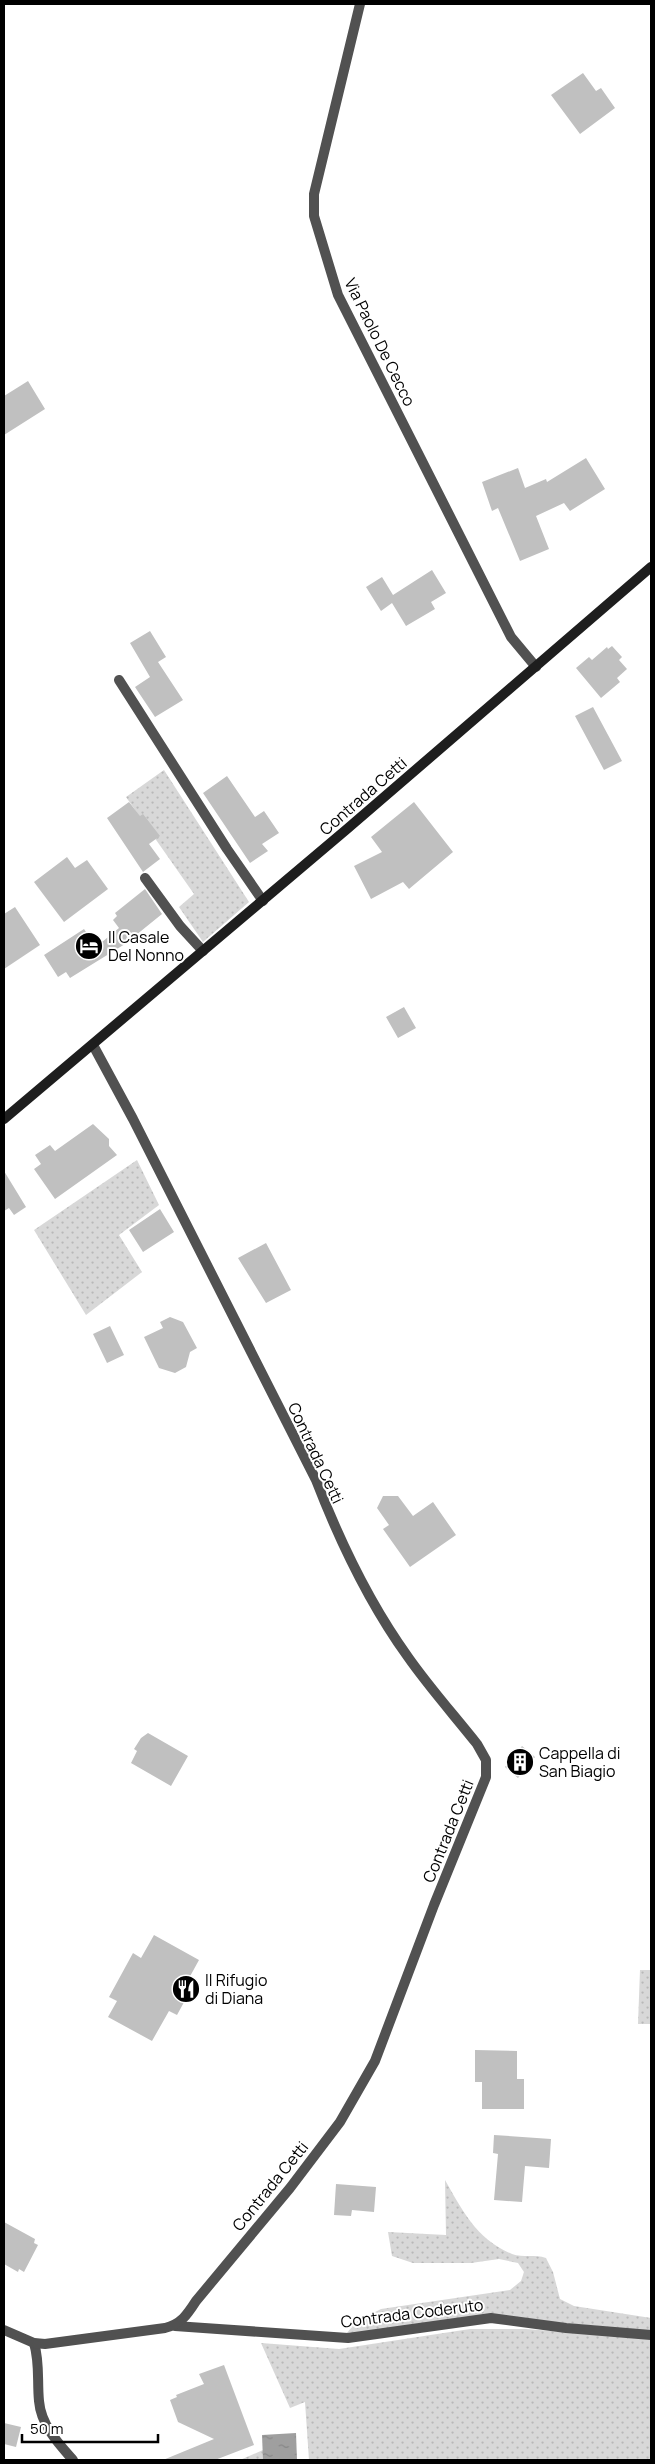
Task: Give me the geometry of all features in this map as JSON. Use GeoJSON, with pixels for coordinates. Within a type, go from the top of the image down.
{"type":"FeatureCollection","features":[{"type":"Feature","properties":{"kind":"main road","name":"Contrada Cetti"},"geometry":{"type":"LineString","coordinates":[[4,1119],[263,901],[651,568]]}},
{"type":"Feature","properties":{"kind":"street","name":"Via Paolo De Cecco"},"geometry":{"type":"LineString","coordinates":[[360,4],[314,194],[314,216],[338,295],[511,636],[536,667]]}},
{"type":"Feature","properties":{"kind":"street"},"geometry":{"type":"LineString","coordinates":[[119,680],[227,849],[263,901]]}},
{"type":"Feature","properties":{"kind":"street"},"geometry":{"type":"LineString","coordinates":[[145,878],[180,926],[203,952]]}},
{"type":"Feature","properties":{"kind":"street","name":"Contrada Cetti"},"geometry":{"type":"LineString","coordinates":[[93,1045],[138,1128],[316,1480],[333,1526],[372,1599],[408,1657],[477,1744],[486,1760],[486,1777],[434,1905],[375,2061],[340,2122],[290,2188],[196,2301],[186,2317],[175,2326]]}},
{"type":"Feature","properties":{"kind":"street","name":"Contrada Coderuto"},"geometry":{"type":"LineString","coordinates":[[175,2326],[348,2338],[491,2318],[566,2328],[651,2335]]}},
{"type":"Feature","properties":{"kind":"street"},"geometry":{"type":"LineString","coordinates":[[4,2330],[34,2343],[45,2344],[175,2326]]}},
{"type":"Feature","properties":{"kind":"street"},"geometry":{"type":"LineString","coordinates":[[34,2343],[39,2358],[39,2401],[42,2416],[52,2435],[73,2460]]}},
{"type":"Feature","properties":{"kind":"shaded area"},"geometry":{"type":"Polygon","coordinates":[[[164,770],[249,902],[203,942],[179,907],[194,894],[126,797],[164,770]]]}},
{"type":"Feature","properties":{"kind":"shaded area"},"geometry":{"type":"Polygon","coordinates":[[[137,1160],[159,1205],[119,1235],[142,1272],[86,1315],[34,1230],[137,1160]]]}},
{"type":"Feature","properties":{"kind":"shaded area"},"geometry":{"type":"Polygon","coordinates":[[[640,1970],[651,1970],[651,2024],[638,2024],[640,1970]]]}},
{"type":"Feature","properties":{"kind":"shaded area"},"geometry":{"type":"Polygon","coordinates":[[[445,2180],[464,2213],[489,2241],[512,2254],[546,2258],[553,2272],[560,2299],[574,2306],[651,2318],[651,2331],[521,2319],[346,2334],[356,2322],[381,2309],[510,2290],[521,2281],[524,2272],[518,2263],[499,2259],[471,2263],[413,2263],[392,2256],[388,2232],[446,2235],[445,2180]]]}},
{"type":"Feature","properties":{"kind":"shaded area"},"geometry":{"type":"Polygon","coordinates":[[[470,2329],[526,2329],[651,2339],[651,2460],[309,2460],[305,2402],[290,2408],[261,2343],[339,2349],[470,2329]]]}},
{"type":"Feature","properties":{"kind":"shaded area"},"geometry":{"type":"Polygon","coordinates":[[[263,2450],[263,2460],[240,2460],[263,2450]]]}},
{"type":"Feature","properties":{"kind":"water"},"geometry":{"type":"Polygon","coordinates":[[[296,2433],[297,2460],[263,2460],[262,2435],[296,2433]]]}},
{"type":"Feature","properties":{"kind":"building"},"geometry":{"type":"Polygon","coordinates":[[[583,73],[596,91],[601,88],[615,108],[580,134],[551,95],[583,73]]]}},
{"type":"Feature","properties":{"kind":"building"},"geometry":{"type":"Polygon","coordinates":[[[28,381],[45,409],[4,435],[4,396],[28,381]]]}},
{"type":"Feature","properties":{"kind":"building"},"geometry":{"type":"Polygon","coordinates":[[[586,458],[605,489],[570,511],[564,503],[536,516],[549,549],[520,561],[498,508],[492,511],[482,482],[518,468],[525,488],[546,479],[547,482],[586,458]]]}},
{"type":"Feature","properties":{"kind":"building"},"geometry":{"type":"Polygon","coordinates":[[[432,570],[446,593],[431,602],[435,609],[406,626],[392,603],[381,611],[366,587],[382,577],[393,595],[432,570]]]}},
{"type":"Feature","properties":{"kind":"building"},"geometry":{"type":"Polygon","coordinates":[[[150,631],[166,657],[158,662],[183,700],[155,717],[135,687],[150,677],[130,643],[150,631]]]}},
{"type":"Feature","properties":{"kind":"building"},"geometry":{"type":"Polygon","coordinates":[[[612,646],[622,657],[619,660],[627,669],[617,678],[620,682],[601,698],[576,668],[589,657],[592,660],[607,647],[608,649],[612,646]]]}},
{"type":"Feature","properties":{"kind":"building"},"geometry":{"type":"Polygon","coordinates":[[[593,707],[622,761],[604,770],[575,716],[593,707]]]}},
{"type":"Feature","properties":{"kind":"building"},"geometry":{"type":"Polygon","coordinates":[[[227,776],[255,817],[264,811],[279,833],[262,844],[268,851],[250,863],[203,793],[227,776]]]}},
{"type":"Feature","properties":{"kind":"building"},"geometry":{"type":"Polygon","coordinates":[[[129,802],[140,816],[143,814],[160,836],[149,844],[160,859],[143,872],[107,818],[129,802]]]}},
{"type":"Feature","properties":{"kind":"building"},"geometry":{"type":"Polygon","coordinates":[[[414,802],[453,852],[409,889],[403,882],[371,899],[354,866],[382,852],[371,837],[414,802]]]}},
{"type":"Feature","properties":{"kind":"building"},"geometry":{"type":"Polygon","coordinates":[[[67,857],[75,868],[87,860],[108,889],[64,922],[34,882],[67,857]]]}},
{"type":"Feature","properties":{"kind":"building"},"geometry":{"type":"Polygon","coordinates":[[[145,889],[162,914],[125,944],[70,978],[66,972],[58,977],[44,955],[84,929],[96,947],[119,928],[113,920],[117,916],[115,913],[145,889]]]}},
{"type":"Feature","properties":{"kind":"building"},"geometry":{"type":"Polygon","coordinates":[[[15,907],[40,945],[4,969],[4,914],[15,907]]]}},
{"type":"Feature","properties":{"kind":"building"},"geometry":{"type":"Polygon","coordinates":[[[404,1007],[416,1028],[398,1038],[386,1017],[404,1007]]]}},
{"type":"Feature","properties":{"kind":"building"},"geometry":{"type":"Polygon","coordinates":[[[93,1124],[109,1139],[109,1146],[117,1155],[55,1199],[34,1169],[41,1164],[35,1155],[50,1145],[55,1151],[93,1124]]]}},
{"type":"Feature","properties":{"kind":"building"},"geometry":{"type":"Polygon","coordinates":[[[4,1171],[26,1207],[14,1215],[9,1208],[4,1211],[4,1171]]]}},
{"type":"Feature","properties":{"kind":"building"},"geometry":{"type":"Polygon","coordinates":[[[160,1209],[174,1232],[143,1252],[129,1230],[160,1209]]]}},
{"type":"Feature","properties":{"kind":"building"},"geometry":{"type":"Polygon","coordinates":[[[266,1243],[291,1290],[266,1303],[238,1258],[266,1243]]]}},
{"type":"Feature","properties":{"kind":"building"},"geometry":{"type":"Polygon","coordinates":[[[170,1317],[183,1322],[197,1348],[190,1352],[186,1367],[175,1373],[159,1368],[144,1337],[163,1328],[160,1322],[170,1317]]]}},
{"type":"Feature","properties":{"kind":"building"},"geometry":{"type":"Polygon","coordinates":[[[110,1326],[124,1355],[107,1363],[93,1334],[110,1326]]]}},
{"type":"Feature","properties":{"kind":"building"},"geometry":{"type":"Polygon","coordinates":[[[383,1496],[398,1496],[413,1516],[433,1502],[456,1535],[410,1567],[383,1529],[389,1525],[377,1508],[383,1496]]]}},
{"type":"Feature","properties":{"kind":"building"},"geometry":{"type":"Polygon","coordinates":[[[148,1733],[188,1756],[171,1786],[131,1763],[137,1751],[134,1749],[141,1738],[148,1733]]]}},
{"type":"Feature","properties":{"kind":"building","name":"Cappella di San Biagio"},"geometry":{"type":"Polygon","coordinates":[[[522,1746],[535,1757],[518,1778],[505,1767],[522,1746]]]}},
{"type":"Feature","properties":{"kind":"building"},"geometry":{"type":"Polygon","coordinates":[[[154,1935],[199,1960],[188,1980],[194,1984],[177,2015],[169,2011],[152,2041],[108,2017],[117,2001],[109,1997],[133,1953],[141,1958],[154,1935]]]}},
{"type":"Feature","properties":{"kind":"building"},"geometry":{"type":"Polygon","coordinates":[[[475,2050],[517,2051],[517,2079],[524,2079],[524,2109],[482,2109],[482,2082],[475,2082],[475,2050]]]}},
{"type":"Feature","properties":{"kind":"building"},"geometry":{"type":"Polygon","coordinates":[[[494,2135],[551,2139],[549,2168],[525,2166],[522,2202],[494,2200],[498,2154],[493,2153],[494,2135]]]}},
{"type":"Feature","properties":{"kind":"building"},"geometry":{"type":"Polygon","coordinates":[[[336,2184],[376,2187],[374,2212],[352,2210],[351,2216],[334,2215],[336,2184]]]}},
{"type":"Feature","properties":{"kind":"building"},"geometry":{"type":"Polygon","coordinates":[[[4,2222],[35,2239],[34,2243],[38,2245],[24,2272],[19,2269],[18,2272],[4,2264],[4,2222]]]}},
{"type":"Feature","properties":{"kind":"building"},"geometry":{"type":"Polygon","coordinates":[[[224,2365],[254,2445],[215,2460],[163,2460],[214,2439],[178,2422],[170,2400],[177,2397],[176,2395],[204,2384],[199,2374],[224,2365]]]}},
{"type":"Feature","properties":{"kind":"building"},"geometry":{"type":"Polygon","coordinates":[[[4,2423],[21,2427],[16,2447],[4,2444],[4,2423]]]}},
{"type":"Feature","properties":{"kind":"place","name":"Il Casale Del Nonno"},"geometry":{"type":"Point","coordinates":[89,946]}},
{"type":"Feature","properties":{"kind":"place","name":"Cappella di San Biagio"},"geometry":{"type":"Point","coordinates":[520,1762]}},
{"type":"Feature","properties":{"kind":"place","name":"Il Rifugio di Diana"},"geometry":{"type":"Point","coordinates":[186,1989]}}]}
